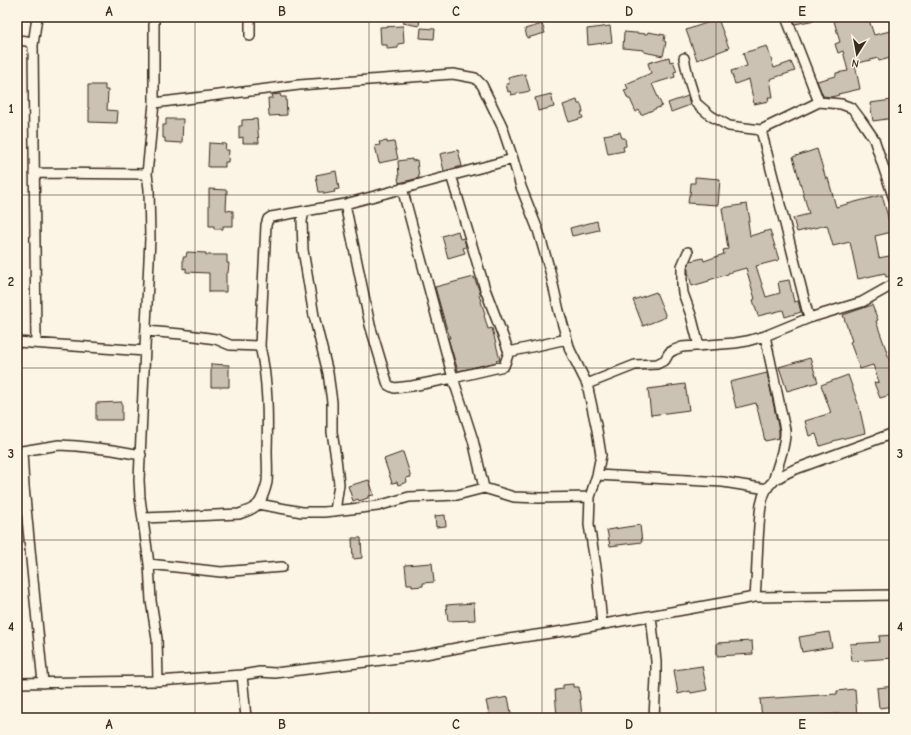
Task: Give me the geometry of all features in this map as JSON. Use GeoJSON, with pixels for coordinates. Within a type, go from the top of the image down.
{"type":"FeatureCollection","features":[{"type":"Feature","properties":{"kind":"street"},"geometry":{"type":"LineString","coordinates":[[36,343],[33,45],[37,17]]}},
{"type":"Feature","properties":{"kind":"street"},"geometry":{"type":"LineString","coordinates":[[154,17],[154,103],[147,174],[149,189],[150,238],[139,480],[149,564],[151,601],[157,639],[158,681]]}},
{"type":"Feature","properties":{"kind":"street"},"geometry":{"type":"LineString","coordinates":[[250,17],[250,36]]}},
{"type":"Feature","properties":{"kind":"street"},"geometry":{"type":"LineString","coordinates":[[786,17],[819,102]]}},
{"type":"Feature","properties":{"kind":"street"},"geometry":{"type":"LineString","coordinates":[[17,40],[27,41],[33,45]]}},
{"type":"Feature","properties":{"kind":"street"},"geometry":{"type":"LineString","coordinates":[[684,58],[696,102],[711,116],[729,126],[761,130],[819,102],[841,104],[852,108],[874,140],[894,200]]}},
{"type":"Feature","properties":{"kind":"street"},"geometry":{"type":"LineString","coordinates":[[154,103],[299,85],[454,74],[475,78],[482,85],[502,126],[521,187],[538,230],[570,350],[587,384],[601,455],[590,497],[589,525],[597,573],[602,624]]}},
{"type":"Feature","properties":{"kind":"street"},"geometry":{"type":"LineString","coordinates":[[761,130],[809,318]]}},
{"type":"Feature","properties":{"kind":"street"},"geometry":{"type":"LineString","coordinates":[[144,518],[239,514],[250,510],[258,504],[263,495],[267,482],[268,428],[266,387],[260,346],[268,219],[271,217],[345,204],[513,159]]}},
{"type":"Feature","properties":{"kind":"street"},"geometry":{"type":"LineString","coordinates":[[34,173],[147,174]]}},
{"type":"Feature","properties":{"kind":"street"},"geometry":{"type":"LineString","coordinates":[[345,204],[370,326],[388,385],[394,388],[412,386],[504,366],[509,352],[485,289],[451,176]]}},
{"type":"Feature","properties":{"kind":"street"},"geometry":{"type":"LineString","coordinates":[[402,188],[453,378],[473,440],[484,488]]}},
{"type":"Feature","properties":{"kind":"street"},"geometry":{"type":"LineString","coordinates":[[304,211],[302,221],[303,250],[314,316],[328,373],[332,402],[332,432],[339,484],[335,511]]}},
{"type":"Feature","properties":{"kind":"street"},"geometry":{"type":"LineString","coordinates":[[688,252],[682,266],[681,275],[683,293],[691,315],[699,346]]}},
{"type":"Feature","properties":{"kind":"street"},"geometry":{"type":"LineString","coordinates":[[587,384],[635,365],[661,363],[665,360],[669,353],[682,347],[735,344],[765,336],[809,318],[862,302],[894,284]]}},
{"type":"Feature","properties":{"kind":"street"},"geometry":{"type":"LineString","coordinates":[[146,331],[216,339],[230,345],[260,346]]}},
{"type":"Feature","properties":{"kind":"street"},"geometry":{"type":"LineString","coordinates":[[755,597],[762,500],[770,485],[786,436],[765,336]]}},
{"type":"Feature","properties":{"kind":"street"},"geometry":{"type":"LineString","coordinates":[[509,352],[567,339]]}},
{"type":"Feature","properties":{"kind":"street"},"geometry":{"type":"LineString","coordinates":[[17,342],[145,351]]}},
{"type":"Feature","properties":{"kind":"street"},"geometry":{"type":"LineString","coordinates":[[597,475],[770,485],[782,475],[793,470],[894,433]]}},
{"type":"Feature","properties":{"kind":"street"},"geometry":{"type":"LineString","coordinates":[[43,683],[20,451],[59,445],[113,450],[141,455]]}},
{"type":"Feature","properties":{"kind":"street"},"geometry":{"type":"LineString","coordinates":[[258,504],[302,512],[324,512],[378,506],[409,497],[457,495],[484,488],[514,496],[539,498],[590,497]]}},
{"type":"Feature","properties":{"kind":"street"},"geometry":{"type":"LineString","coordinates":[[149,564],[220,572],[282,567]]}},
{"type":"Feature","properties":{"kind":"street"},"geometry":{"type":"LineString","coordinates":[[17,683],[158,681],[242,675],[260,672],[275,673],[415,656],[488,642],[571,630],[755,597],[894,595]]}},
{"type":"Feature","properties":{"kind":"street"},"geometry":{"type":"LineString","coordinates":[[651,616],[656,661],[654,718]]}},
{"type":"Feature","properties":{"kind":"street"},"geometry":{"type":"LineString","coordinates":[[242,675],[246,718]]}},
{"type":"Feature","properties":{"kind":"building"},"geometry":{"type":"Polygon","coordinates":[[[404,17],[420,17],[419,26],[403,23],[404,17]]]}},
{"type":"Feature","properties":{"kind":"building"},"geometry":{"type":"Polygon","coordinates":[[[793,17],[815,17],[815,20],[795,24],[793,17]]]}},
{"type":"Feature","properties":{"kind":"building"},"geometry":{"type":"Polygon","coordinates":[[[848,17],[868,17],[874,35],[894,30],[894,57],[879,61],[878,58],[855,64],[860,89],[831,97],[823,96],[817,81],[836,76],[836,73],[848,71],[843,51],[838,53],[835,44],[840,42],[834,21],[848,17]]]}},
{"type":"Feature","properties":{"kind":"building"},"geometry":{"type":"Polygon","coordinates":[[[718,19],[729,48],[697,60],[686,30],[718,19]]]}},
{"type":"Feature","properties":{"kind":"building"},"geometry":{"type":"Polygon","coordinates":[[[542,24],[545,33],[527,38],[525,29],[542,24]]]}},
{"type":"Feature","properties":{"kind":"building"},"geometry":{"type":"Polygon","coordinates":[[[403,26],[404,43],[398,44],[398,48],[387,49],[387,45],[381,45],[380,27],[403,26]]]}},
{"type":"Feature","properties":{"kind":"building"},"geometry":{"type":"Polygon","coordinates":[[[610,26],[612,42],[588,45],[587,29],[610,26]]]}},
{"type":"Feature","properties":{"kind":"building"},"geometry":{"type":"Polygon","coordinates":[[[421,28],[435,29],[434,39],[420,38],[421,28]]]}},
{"type":"Feature","properties":{"kind":"building"},"geometry":{"type":"Polygon","coordinates":[[[624,32],[647,34],[648,32],[665,35],[664,41],[666,42],[663,56],[644,52],[644,50],[623,48],[624,32]]]}},
{"type":"Feature","properties":{"kind":"building"},"geometry":{"type":"Polygon","coordinates":[[[767,46],[774,68],[791,62],[795,71],[770,79],[773,97],[768,97],[769,101],[754,104],[749,79],[735,84],[731,71],[747,66],[743,53],[767,46]]]}},
{"type":"Feature","properties":{"kind":"building"},"geometry":{"type":"Polygon","coordinates":[[[669,57],[670,62],[673,61],[677,71],[674,72],[675,77],[652,84],[662,106],[641,115],[639,110],[636,112],[630,99],[628,99],[624,90],[628,89],[626,84],[651,73],[648,63],[669,57]]]}},
{"type":"Feature","properties":{"kind":"building"},"geometry":{"type":"Polygon","coordinates":[[[525,74],[530,91],[511,95],[510,91],[508,92],[506,84],[509,84],[508,78],[525,74]]]}},
{"type":"Feature","properties":{"kind":"building"},"geometry":{"type":"Polygon","coordinates":[[[88,85],[105,85],[105,90],[108,90],[107,110],[118,111],[117,123],[89,122],[88,85]]]}},
{"type":"Feature","properties":{"kind":"building"},"geometry":{"type":"Polygon","coordinates":[[[280,94],[281,97],[286,97],[287,115],[269,116],[268,98],[273,98],[272,95],[280,94]]]}},
{"type":"Feature","properties":{"kind":"building"},"geometry":{"type":"Polygon","coordinates":[[[551,94],[554,107],[538,111],[535,98],[551,94]]]}},
{"type":"Feature","properties":{"kind":"building"},"geometry":{"type":"Polygon","coordinates":[[[688,96],[690,105],[671,112],[668,103],[688,96]]]}},
{"type":"Feature","properties":{"kind":"building"},"geometry":{"type":"Polygon","coordinates":[[[577,100],[578,104],[581,104],[583,112],[581,113],[583,118],[569,122],[563,105],[577,100]]]}},
{"type":"Feature","properties":{"kind":"building"},"geometry":{"type":"Polygon","coordinates":[[[892,100],[894,118],[873,121],[870,103],[892,100]]]}},
{"type":"Feature","properties":{"kind":"building"},"geometry":{"type":"Polygon","coordinates":[[[166,119],[183,119],[182,143],[165,142],[165,138],[163,138],[163,125],[166,125],[166,119]]]}},
{"type":"Feature","properties":{"kind":"building"},"geometry":{"type":"Polygon","coordinates":[[[257,119],[259,143],[243,143],[243,137],[239,138],[239,126],[242,126],[242,120],[257,119]]]}},
{"type":"Feature","properties":{"kind":"building"},"geometry":{"type":"Polygon","coordinates":[[[620,132],[622,138],[625,138],[626,146],[623,147],[624,151],[608,154],[604,135],[620,132]]]}},
{"type":"Feature","properties":{"kind":"building"},"geometry":{"type":"Polygon","coordinates":[[[387,141],[387,143],[394,142],[398,159],[379,163],[375,146],[380,145],[379,142],[387,141]]]}},
{"type":"Feature","properties":{"kind":"building"},"geometry":{"type":"Polygon","coordinates":[[[209,143],[226,144],[225,150],[229,150],[228,162],[225,162],[225,167],[208,167],[209,143]]]}},
{"type":"Feature","properties":{"kind":"building"},"geometry":{"type":"Polygon","coordinates":[[[817,149],[826,179],[828,178],[836,207],[882,195],[892,232],[875,236],[879,258],[894,255],[894,276],[886,277],[885,273],[858,279],[850,242],[833,246],[827,225],[797,232],[793,218],[809,214],[793,157],[817,149]]]}},
{"type":"Feature","properties":{"kind":"building"},"geometry":{"type":"Polygon","coordinates":[[[458,150],[462,166],[444,171],[440,154],[458,150]]]}},
{"type":"Feature","properties":{"kind":"building"},"geometry":{"type":"Polygon","coordinates":[[[412,159],[412,161],[417,160],[419,178],[399,183],[398,161],[412,159]]]}},
{"type":"Feature","properties":{"kind":"building"},"geometry":{"type":"Polygon","coordinates":[[[336,171],[339,189],[334,190],[335,192],[324,194],[324,192],[319,192],[316,175],[336,171]]]}},
{"type":"Feature","properties":{"kind":"building"},"geometry":{"type":"Polygon","coordinates":[[[695,177],[720,179],[718,205],[688,203],[691,183],[695,183],[695,177]]]}},
{"type":"Feature","properties":{"kind":"building"},"geometry":{"type":"Polygon","coordinates":[[[209,189],[227,190],[226,210],[233,211],[233,226],[223,226],[223,229],[214,229],[214,226],[209,226],[209,189]]]}},
{"type":"Feature","properties":{"kind":"building"},"geometry":{"type":"Polygon","coordinates":[[[747,204],[750,220],[748,221],[750,236],[770,230],[779,260],[756,266],[766,297],[780,293],[778,282],[789,280],[794,302],[798,301],[801,312],[785,317],[783,310],[758,316],[753,300],[755,299],[746,268],[692,286],[688,272],[690,261],[703,258],[704,261],[724,254],[723,250],[728,249],[722,208],[747,204]]]}},
{"type":"Feature","properties":{"kind":"building"},"geometry":{"type":"Polygon","coordinates":[[[597,221],[599,230],[572,236],[570,228],[597,221]]]}},
{"type":"Feature","properties":{"kind":"building"},"geometry":{"type":"Polygon","coordinates":[[[458,231],[460,239],[464,238],[466,247],[463,248],[465,253],[448,258],[442,236],[458,231]]]}},
{"type":"Feature","properties":{"kind":"building"},"geometry":{"type":"Polygon","coordinates":[[[187,252],[206,253],[206,255],[227,255],[227,263],[229,263],[228,273],[226,273],[226,292],[209,292],[209,273],[186,272],[186,268],[183,269],[183,257],[186,257],[187,252]]]}},
{"type":"Feature","properties":{"kind":"building"},"geometry":{"type":"Polygon","coordinates":[[[474,277],[481,295],[479,295],[488,329],[492,328],[500,360],[458,371],[435,287],[474,277]]]}},
{"type":"Feature","properties":{"kind":"building"},"geometry":{"type":"Polygon","coordinates":[[[656,292],[666,317],[643,326],[633,300],[656,292]]]}},
{"type":"Feature","properties":{"kind":"building"},"geometry":{"type":"Polygon","coordinates":[[[872,305],[890,361],[894,359],[894,394],[880,398],[874,383],[879,382],[873,365],[860,369],[850,342],[852,341],[843,315],[872,305]]]}},
{"type":"Feature","properties":{"kind":"building"},"geometry":{"type":"Polygon","coordinates":[[[810,358],[818,382],[787,391],[779,367],[810,358]]]}},
{"type":"Feature","properties":{"kind":"building"},"geometry":{"type":"Polygon","coordinates":[[[211,364],[229,365],[229,387],[211,387],[211,364]]]}},
{"type":"Feature","properties":{"kind":"building"},"geometry":{"type":"Polygon","coordinates":[[[767,373],[779,431],[779,438],[765,441],[756,403],[736,408],[730,382],[767,373]]]}},
{"type":"Feature","properties":{"kind":"building"},"geometry":{"type":"Polygon","coordinates":[[[848,375],[859,406],[865,433],[820,446],[816,434],[809,436],[805,421],[831,413],[821,385],[848,375]]]}},
{"type":"Feature","properties":{"kind":"building"},"geometry":{"type":"Polygon","coordinates":[[[685,384],[689,410],[651,415],[648,389],[685,384]]]}},
{"type":"Feature","properties":{"kind":"building"},"geometry":{"type":"Polygon","coordinates":[[[122,402],[122,420],[96,420],[96,403],[122,402]]]}},
{"type":"Feature","properties":{"kind":"building"},"geometry":{"type":"Polygon","coordinates":[[[403,452],[411,477],[406,478],[407,482],[398,485],[397,482],[392,483],[384,459],[403,452]]]}},
{"type":"Feature","properties":{"kind":"building"},"geometry":{"type":"Polygon","coordinates":[[[369,480],[374,495],[368,496],[368,498],[359,501],[358,499],[353,501],[348,486],[369,480]]]}},
{"type":"Feature","properties":{"kind":"building"},"geometry":{"type":"Polygon","coordinates":[[[445,515],[446,526],[436,527],[435,516],[445,515]]]}},
{"type":"Feature","properties":{"kind":"building"},"geometry":{"type":"Polygon","coordinates":[[[640,525],[642,542],[610,546],[607,530],[640,525]]]}},
{"type":"Feature","properties":{"kind":"building"},"geometry":{"type":"Polygon","coordinates":[[[352,538],[361,538],[362,558],[353,559],[352,538]]]}},
{"type":"Feature","properties":{"kind":"building"},"geometry":{"type":"Polygon","coordinates":[[[432,563],[434,582],[423,583],[423,586],[412,587],[412,584],[407,584],[405,565],[432,563]]]}},
{"type":"Feature","properties":{"kind":"building"},"geometry":{"type":"Polygon","coordinates":[[[474,603],[475,620],[448,621],[446,605],[474,603]]]}},
{"type":"Feature","properties":{"kind":"building"},"geometry":{"type":"Polygon","coordinates":[[[829,632],[832,647],[802,652],[799,637],[829,632]]]}},
{"type":"Feature","properties":{"kind":"building"},"geometry":{"type":"Polygon","coordinates":[[[894,635],[894,658],[852,661],[850,644],[880,642],[879,636],[894,635]]]}},
{"type":"Feature","properties":{"kind":"building"},"geometry":{"type":"Polygon","coordinates":[[[752,641],[753,654],[717,656],[717,643],[752,641]]]}},
{"type":"Feature","properties":{"kind":"building"},"geometry":{"type":"Polygon","coordinates":[[[702,666],[707,690],[691,693],[690,691],[678,694],[674,670],[702,666]]]}},
{"type":"Feature","properties":{"kind":"building"},"geometry":{"type":"Polygon","coordinates":[[[573,684],[573,687],[579,687],[582,717],[557,718],[555,690],[563,689],[563,685],[573,684]]]}},
{"type":"Feature","properties":{"kind":"building"},"geometry":{"type":"Polygon","coordinates":[[[894,686],[894,706],[879,708],[877,688],[894,686]]]}},
{"type":"Feature","properties":{"kind":"building"},"geometry":{"type":"Polygon","coordinates":[[[855,689],[857,717],[839,718],[839,714],[823,715],[824,718],[813,718],[813,716],[796,718],[762,718],[760,699],[837,694],[837,691],[855,689]]]}},
{"type":"Feature","properties":{"kind":"building"},"geometry":{"type":"Polygon","coordinates":[[[508,697],[512,718],[490,718],[486,701],[508,697]]]}}]}
